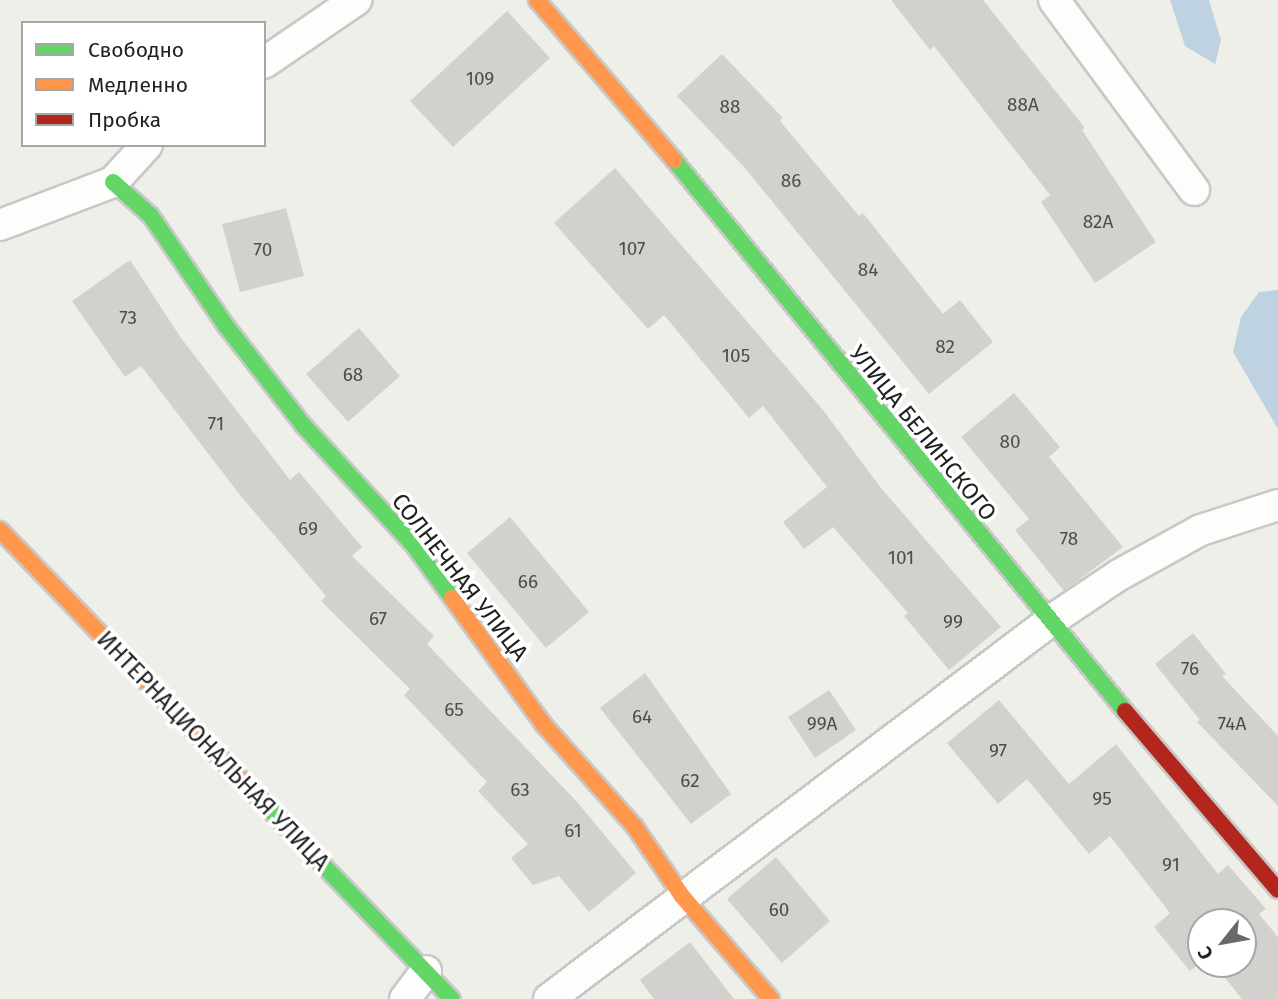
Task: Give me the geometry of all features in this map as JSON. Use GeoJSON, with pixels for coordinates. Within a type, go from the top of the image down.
{"type":"FeatureCollection","features":[{"type":"Feature","properties":{"kind":"street"},"geometry":{"type":"LineString","coordinates":[[266,62],[356,0]]}},
{"type":"Feature","properties":{"kind":"street","name":"УЛИЦА БЕЛИНСКОГО"},"geometry":{"type":"LineString","coordinates":[[537,0],[610,81],[1049,622],[1278,890]]}},
{"type":"Feature","properties":{"kind":"street"},"geometry":{"type":"LineString","coordinates":[[1054,0],[1194,190]]}},
{"type":"Feature","properties":{"kind":"street"},"geometry":{"type":"LineString","coordinates":[[0,225],[113,182],[145,147]]}},
{"type":"Feature","properties":{"kind":"street","name":"СОЛНЕЧНАЯ УЛИЦА"},"geometry":{"type":"LineString","coordinates":[[113,182],[151,216],[277,392],[415,547],[544,724],[635,827],[682,896],[771,999]]}},
{"type":"Feature","properties":{"kind":"street"},"geometry":{"type":"LineString","coordinates":[[549,999],[682,896],[1049,622],[1119,575],[1201,530],[1278,505]]}},
{"type":"Feature","properties":{"kind":"street","name":"ИНТЕРНАЦИОНАЛЬНАЯ УЛИЦА"},"geometry":{"type":"LineString","coordinates":[[0,530],[452,999]]}},
{"type":"Feature","properties":{"kind":"street"},"geometry":{"type":"LineString","coordinates":[[405,999],[426,971]]}},
{"type":"Feature","properties":{"kind":"water"},"geometry":{"type":"Polygon","coordinates":[[[1170,0],[1209,0],[1221,40],[1215,64],[1185,46],[1170,0]]]}},
{"type":"Feature","properties":{"kind":"water"},"geometry":{"type":"Polygon","coordinates":[[[1278,290],[1278,429],[1233,352],[1241,317],[1259,292],[1278,290]]]}},
{"type":"Feature","properties":{"kind":"building"},"geometry":{"type":"Polygon","coordinates":[[[891,0],[983,0],[1085,128],[1082,130],[1156,242],[1095,283],[1041,202],[1050,195],[934,46],[930,50],[891,0]]]}},
{"type":"Feature","properties":{"kind":"building"},"geometry":{"type":"Polygon","coordinates":[[[507,11],[550,58],[453,147],[410,101],[507,11]]]}},
{"type":"Feature","properties":{"kind":"building"},"geometry":{"type":"Polygon","coordinates":[[[722,54],[783,118],[780,121],[859,216],[863,213],[943,314],[960,300],[993,342],[929,394],[744,167],[677,96],[722,54]]]}},
{"type":"Feature","properties":{"kind":"building"},"geometry":{"type":"Polygon","coordinates":[[[615,168],[823,410],[881,488],[1001,627],[949,670],[904,616],[908,613],[833,527],[804,549],[783,522],[827,487],[763,406],[749,418],[664,315],[648,329],[554,223],[615,168]]]}},
{"type":"Feature","properties":{"kind":"building"},"geometry":{"type":"Polygon","coordinates":[[[286,208],[304,276],[240,292],[222,224],[286,208]]]}},
{"type":"Feature","properties":{"kind":"building"},"geometry":{"type":"Polygon","coordinates":[[[130,260],[181,338],[290,480],[299,472],[362,547],[352,556],[434,636],[427,644],[578,803],[636,873],[589,912],[559,876],[533,885],[511,858],[528,844],[478,791],[487,782],[404,695],[410,689],[321,601],[326,596],[240,495],[141,366],[125,377],[72,301],[130,260]]]}},
{"type":"Feature","properties":{"kind":"building"},"geometry":{"type":"Polygon","coordinates":[[[359,328],[400,376],[348,422],[306,374],[359,328]]]}},
{"type":"Feature","properties":{"kind":"building"},"geometry":{"type":"Polygon","coordinates":[[[1014,393],[1060,447],[1049,457],[1123,547],[1064,591],[1015,530],[1029,519],[961,437],[1014,393]]]}},
{"type":"Feature","properties":{"kind":"building"},"geometry":{"type":"Polygon","coordinates":[[[510,517],[589,612],[546,648],[467,553],[510,517]]]}},
{"type":"Feature","properties":{"kind":"building"},"geometry":{"type":"Polygon","coordinates":[[[1193,633],[1226,674],[1222,676],[1278,736],[1278,806],[1197,722],[1200,720],[1155,664],[1193,633]]]}},
{"type":"Feature","properties":{"kind":"building"},"geometry":{"type":"Polygon","coordinates":[[[645,673],[731,794],[691,824],[600,708],[645,673]]]}},
{"type":"Feature","properties":{"kind":"building"},"geometry":{"type":"Polygon","coordinates":[[[829,690],[856,730],[815,758],[788,717],[829,690]]]}},
{"type":"Feature","properties":{"kind":"building"},"geometry":{"type":"Polygon","coordinates":[[[999,700],[1069,784],[1116,744],[1218,874],[1228,865],[1266,909],[1259,914],[1278,937],[1278,999],[1242,999],[1225,978],[1257,978],[1257,908],[1187,908],[1187,967],[1154,927],[1170,913],[1110,836],[1089,854],[1027,779],[998,804],[947,743],[999,700]]]}},
{"type":"Feature","properties":{"kind":"building"},"geometry":{"type":"Polygon","coordinates":[[[776,857],[830,921],[782,963],[727,899],[776,857]]]}},
{"type":"Feature","properties":{"kind":"building"},"geometry":{"type":"Polygon","coordinates":[[[690,942],[734,999],[654,999],[640,980],[690,942]]]}},
{"type":"Feature","properties":{"kind":"traffic: fast"},"geometry":{"type":"LineString","coordinates":[[674,160],[1125,711]]}},
{"type":"Feature","properties":{"kind":"traffic: fast"},"geometry":{"type":"LineString","coordinates":[[113,182],[151,216],[226,326],[303,425],[415,547],[452,598]]}},
{"type":"Feature","properties":{"kind":"traffic: fast"},"geometry":{"type":"LineString","coordinates":[[245,784],[452,999]]}},
{"type":"Feature","properties":{"kind":"traffic: slow"},"geometry":{"type":"LineString","coordinates":[[537,0],[674,160]]}},
{"type":"Feature","properties":{"kind":"traffic: slow"},"geometry":{"type":"LineString","coordinates":[[0,530],[245,784]]}},
{"type":"Feature","properties":{"kind":"traffic: slow"},"geometry":{"type":"LineString","coordinates":[[452,598],[544,725],[635,827],[682,896],[771,999]]}},
{"type":"Feature","properties":{"kind":"traffic: jam"},"geometry":{"type":"LineString","coordinates":[[1125,711],[1278,890]]}}]}
